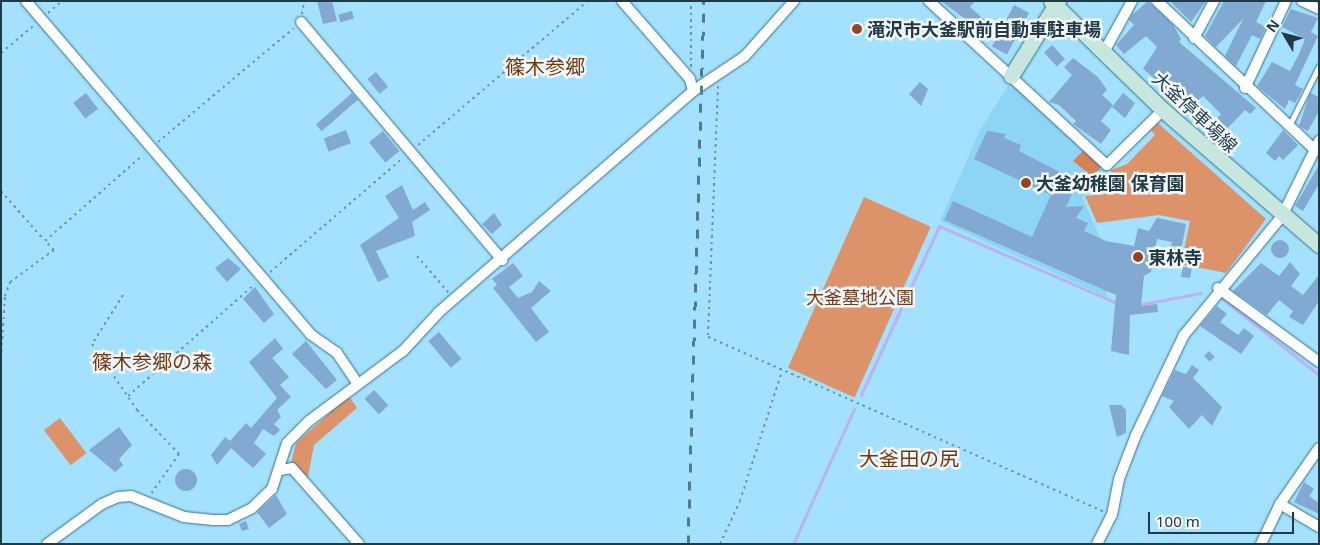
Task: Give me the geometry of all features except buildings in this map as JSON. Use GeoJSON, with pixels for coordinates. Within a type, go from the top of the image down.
{"type":"FeatureCollection","features":[{"type":"Feature","properties":{"kind":"main road"},"geometry":{"type":"LineString","coordinates":[[1010,76],[1055,3]]}},
{"type":"Feature","properties":{"kind":"main road","name":"大釜停車場線"},"geometry":{"type":"LineString","coordinates":[[1055,3],[1163,110],[1282,216],[1319,245]]}},
{"type":"Feature","properties":{"kind":"street"},"geometry":{"type":"LineString","coordinates":[[26,1],[310,334],[337,353],[357,382]]}},
{"type":"Feature","properties":{"kind":"street"},"geometry":{"type":"LineString","coordinates":[[622,1],[690,79],[693,91]]}},
{"type":"Feature","properties":{"kind":"street"},"geometry":{"type":"LineString","coordinates":[[47,544],[102,504],[131,496],[184,517],[228,520],[251,509],[272,489],[280,470],[287,444],[296,433],[357,382],[403,351],[454,298],[502,260],[693,91],[719,78],[794,1]]}},
{"type":"Feature","properties":{"kind":"street"},"geometry":{"type":"LineString","coordinates":[[929,1],[1107,164],[1163,110]]}},
{"type":"Feature","properties":{"kind":"street"},"geometry":{"type":"LineString","coordinates":[[1104,52],[1132,1]]}},
{"type":"Feature","properties":{"kind":"street"},"geometry":{"type":"LineString","coordinates":[[1098,543],[1112,515],[1118,479],[1136,435],[1184,335],[1218,288],[1282,216],[1317,146],[1289,127],[1245,88],[1157,1]]}},
{"type":"Feature","properties":{"kind":"street"},"geometry":{"type":"LineString","coordinates":[[1194,38],[1214,1]]}},
{"type":"Feature","properties":{"kind":"street"},"geometry":{"type":"LineString","coordinates":[[1245,88],[1286,1]]}},
{"type":"Feature","properties":{"kind":"street"},"geometry":{"type":"LineString","coordinates":[[1302,1],[1319,9]]}},
{"type":"Feature","properties":{"kind":"street"},"geometry":{"type":"LineString","coordinates":[[301,22],[502,260]]}},
{"type":"Feature","properties":{"kind":"street"},"geometry":{"type":"LineString","coordinates":[[1218,288],[1319,362]]}},
{"type":"Feature","properties":{"kind":"street"},"geometry":{"type":"LineString","coordinates":[[1261,544],[1280,504],[1319,448]]}},
{"type":"Feature","properties":{"kind":"street"},"geometry":{"type":"LineString","coordinates":[[280,470],[292,468],[303,478],[359,544]]}},
{"type":"Feature","properties":{"kind":"street"},"geometry":{"type":"LineString","coordinates":[[1280,504],[1319,527]]}},
{"type":"Feature","properties":{"kind":"lane"},"geometry":{"type":"LineString","coordinates":[[1289,127],[1319,66]]}},
{"type":"Feature","properties":{"kind":"path"},"geometry":{"type":"LineString","coordinates":[[1,53],[62,1]]}},
{"type":"Feature","properties":{"kind":"path"},"geometry":{"type":"LineString","coordinates":[[128,396],[262,278],[588,1]]}},
{"type":"Feature","properties":{"kind":"path"},"geometry":{"type":"LineString","coordinates":[[690,79],[691,1]]}},
{"type":"Feature","properties":{"kind":"path"},"geometry":{"type":"LineString","coordinates":[[45,240],[301,22]]}},
{"type":"Feature","properties":{"kind":"path"},"geometry":{"type":"LineString","coordinates":[[719,78],[708,337],[1112,515]]}},
{"type":"Feature","properties":{"kind":"path"},"geometry":{"type":"LineString","coordinates":[[1,191],[54,250],[16,274],[4,296],[1,358]]}},
{"type":"Feature","properties":{"kind":"path"},"geometry":{"type":"LineString","coordinates":[[417,256],[454,298]]}},
{"type":"Feature","properties":{"kind":"path"},"geometry":{"type":"LineString","coordinates":[[123,295],[92,344],[128,396],[179,454],[146,501]]}},
{"type":"Feature","properties":{"kind":"path"},"geometry":{"type":"LineString","coordinates":[[720,544],[740,501],[782,371]]}},
{"type":"Feature","properties":{"kind":"shaded area","name":"大釜幼稚園 保育園"},"geometry":{"type":"Polygon","coordinates":[[[1012,80],[1109,170],[1082,197],[1103,244],[1107,297],[940,221],[981,128],[1012,80]]]}},
{"type":"Feature","properties":{"kind":"shaded area"},"geometry":{"type":"Polygon","coordinates":[[[1085,149],[1103,166],[1092,176],[1073,161],[1085,149]]]}},
{"type":"Feature","properties":{"kind":"green space"},"geometry":{"type":"Polygon","coordinates":[[[1158,123],[1266,219],[1226,273],[1181,264],[1190,221],[1159,215],[1097,223],[1085,196],[1112,193],[1111,170],[1127,164],[1155,135],[1151,130],[1158,123]]]}},
{"type":"Feature","properties":{"kind":"green space","name":"大釜墓地公園"},"geometry":{"type":"Polygon","coordinates":[[[864,197],[931,227],[855,398],[788,368],[864,197]]]}},
{"type":"Feature","properties":{"kind":"green space"},"geometry":{"type":"Polygon","coordinates":[[[349,396],[357,408],[314,445],[308,477],[291,463],[296,443],[349,396]]]}},
{"type":"Feature","properties":{"kind":"green space"},"geometry":{"type":"Polygon","coordinates":[[[60,418],[86,453],[71,465],[44,430],[60,418]]]}},
{"type":"Feature","properties":{"kind":"waterway"},"geometry":{"type":"LineString","coordinates":[[861,395],[939,226],[1119,304]]}},
{"type":"Feature","properties":{"kind":"waterway"},"geometry":{"type":"LineString","coordinates":[[1137,305],[1201,293]]}},
{"type":"Feature","properties":{"kind":"waterway"},"geometry":{"type":"LineString","coordinates":[[1219,296],[1319,375]]}},
{"type":"Feature","properties":{"kind":"waterway"},"geometry":{"type":"LineString","coordinates":[[793,544],[854,409]]}},
{"type":"Feature","properties":{"kind":"railway"},"geometry":{"type":"LineString","coordinates":[[688,544],[704,1]]}},
{"type":"Feature","properties":{"kind":"place","name":"滝沢市大釜駅前自動車駐車場"},"geometry":{"type":"Point","coordinates":[857,29]}},
{"type":"Feature","properties":{"kind":"place","name":"大釜幼稚園 保育園"},"geometry":{"type":"Point","coordinates":[1026,183]}},
{"type":"Feature","properties":{"kind":"place","name":"東林寺"},"geometry":{"type":"Point","coordinates":[1138,257]}},
{"type":"Feature","properties":{"kind":"district","name":"篠木参郷"},"geometry":{"type":"Point","coordinates":[545,66]}},
{"type":"Feature","properties":{"kind":"district","name":"篠木参郷の森"},"geometry":{"type":"Point","coordinates":[152,361]}},
{"type":"Feature","properties":{"kind":"district","name":"大釜田の尻"},"geometry":{"type":"Point","coordinates":[909,458]}}]}
